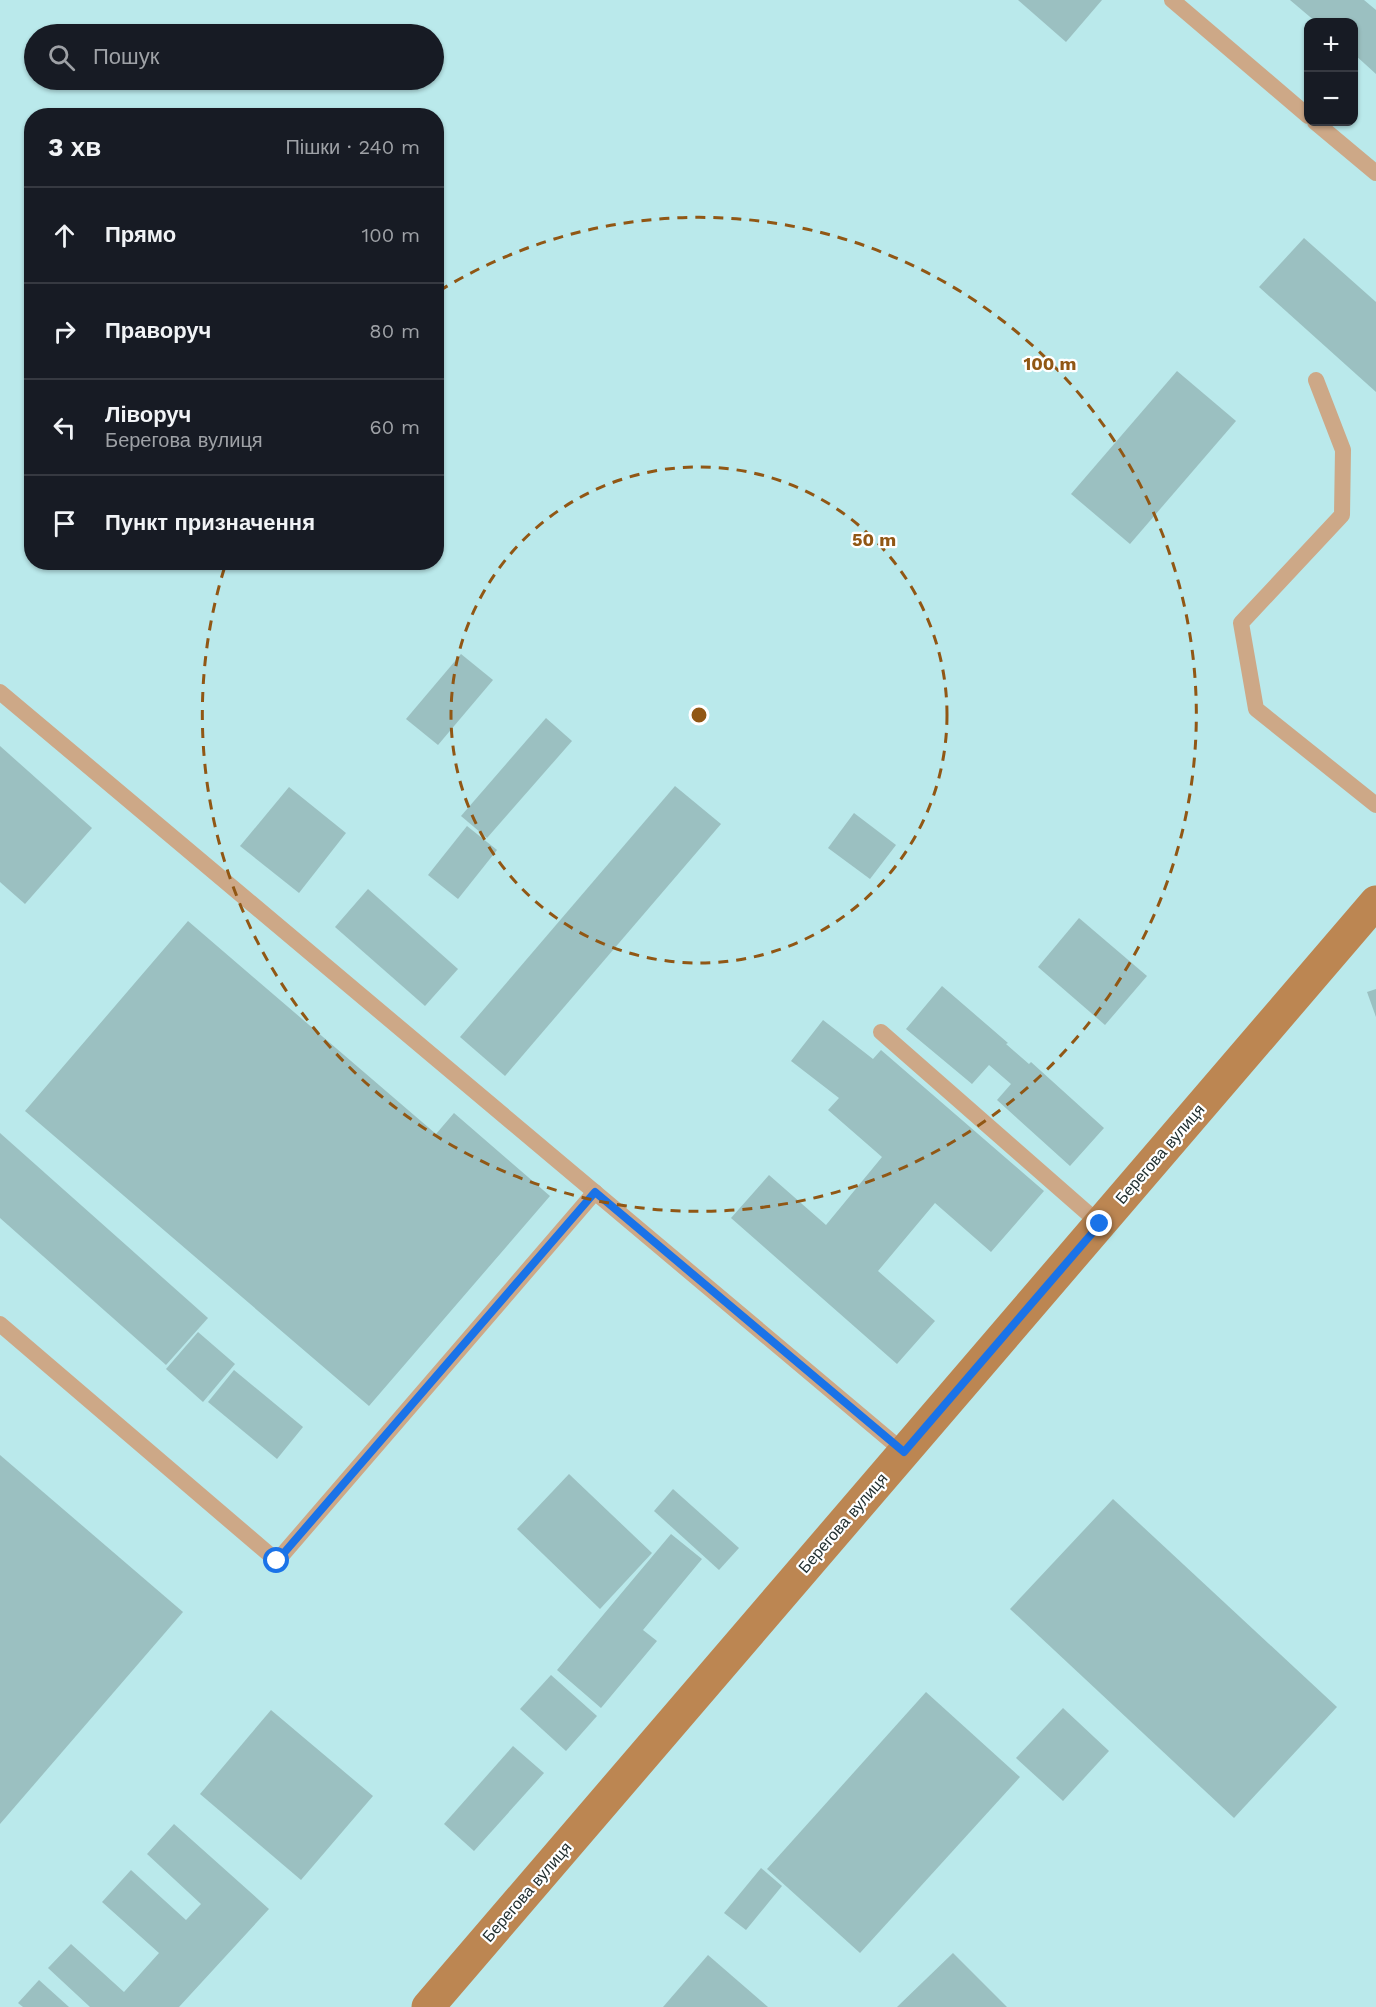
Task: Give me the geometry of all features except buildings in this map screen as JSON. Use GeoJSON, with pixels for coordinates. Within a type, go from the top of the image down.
{"type":"FeatureCollection","features":[{"type":"Feature","properties":{"kind":"street","name":"Берегова вулиця"},"geometry":{"type":"LineString","coordinates":[[428,2007],[1376,902]]}},
{"type":"Feature","properties":{"kind":"lane"},"geometry":{"type":"LineString","coordinates":[[1172,0],[1304,113]]}},
{"type":"Feature","properties":{"kind":"lane"},"geometry":{"type":"LineString","coordinates":[[1320,126],[1376,173]]}},
{"type":"Feature","properties":{"kind":"lane"},"geometry":{"type":"LineString","coordinates":[[1316,380],[1343,450],[1342,515],[1241,623],[1256,709],[1376,805]]}},
{"type":"Feature","properties":{"kind":"lane"},"geometry":{"type":"LineString","coordinates":[[0,692],[904,1452]]}},
{"type":"Feature","properties":{"kind":"lane"},"geometry":{"type":"LineString","coordinates":[[881,1032],[1100,1224]]}},
{"type":"Feature","properties":{"kind":"lane"},"geometry":{"type":"LineString","coordinates":[[0,1324],[277,1561],[595,1192]]}},
{"type":"Feature","properties":{"kind":"shaded area"},"geometry":{"type":"Polygon","coordinates":[[[0,0],[1376,0],[1376,2007],[0,2007],[0,0]]]}},
{"type":"Feature","properties":{"kind":"route"},"geometry":{"type":"LineString","coordinates":[[277,1561],[595,1192],[904,1452],[1100,1224]]}}]}
